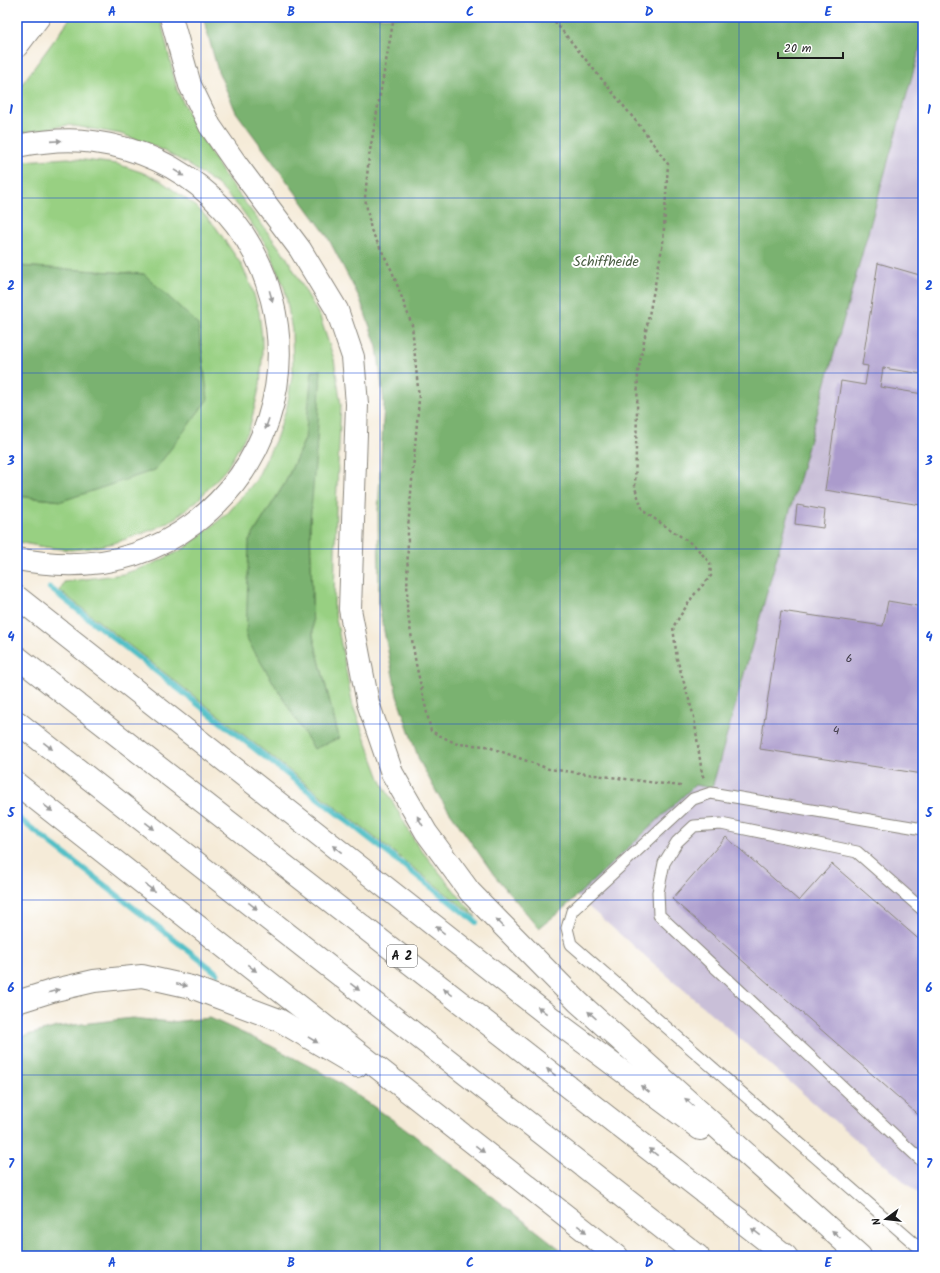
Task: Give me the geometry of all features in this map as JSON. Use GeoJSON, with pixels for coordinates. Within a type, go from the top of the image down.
{"type":"FeatureCollection","features":[{"type":"Feature","properties":{"kind":"highway"},"geometry":{"type":"LineString","coordinates":[[17,46],[39,17]]}},
{"type":"Feature","properties":{"kind":"highway"},"geometry":{"type":"LineString","coordinates":[[171,17],[190,86],[210,126],[237,165],[300,249],[337,310],[353,357],[358,404],[350,609],[368,703],[392,773],[426,832],[470,892],[578,1002],[860,1256]]}},
{"type":"Feature","properties":{"kind":"highway"},"geometry":{"type":"LineString","coordinates":[[17,146],[66,140],[118,146],[143,154],[167,165],[195,183],[210,195],[228,214],[244,235],[268,282],[275,308],[279,334],[280,359],[272,409],[264,433],[256,450],[239,477],[223,497],[185,530],[163,542],[116,560],[90,564],[65,565],[17,559]]}},
{"type":"Feature","properties":{"kind":"highway"},"geometry":{"type":"LineString","coordinates":[[17,597],[559,1024],[811,1212]]}},
{"type":"Feature","properties":{"kind":"highway","name":"A 2"},"geometry":{"type":"LineString","coordinates":[[17,656],[786,1256]]}},
{"type":"Feature","properties":{"kind":"highway"},"geometry":{"type":"LineString","coordinates":[[17,722],[698,1256]]}},
{"type":"Feature","properties":{"kind":"highway"},"geometry":{"type":"LineString","coordinates":[[17,784],[617,1256]]}},
{"type":"Feature","properties":{"kind":"highway"},"geometry":{"type":"LineString","coordinates":[[17,1002],[55,990],[94,981],[142,976],[191,987],[280,1020],[361,1068],[449,1125]]}},
{"type":"Feature","properties":{"kind":"lane"},"geometry":{"type":"LineString","coordinates":[[923,829],[711,793],[693,800],[572,910],[567,928],[571,944],[923,1251]]}},
{"type":"Feature","properties":{"kind":"lane"},"geometry":{"type":"LineString","coordinates":[[923,910],[857,852],[721,824],[694,826],[677,842],[664,863],[658,892],[659,914],[923,1162]]}},
{"type":"Feature","properties":{"kind":"path"},"geometry":{"type":"LineString","coordinates":[[394,17],[369,156],[365,198],[371,230],[392,271],[412,325],[419,399],[408,528],[407,609],[416,664],[431,731],[457,744],[486,746],[549,769],[680,786],[693,800]]}},
{"type":"Feature","properties":{"kind":"path"},"geometry":{"type":"LineString","coordinates":[[550,17],[644,131],[668,164],[663,243],[638,372],[635,488],[643,511],[695,546],[710,563],[711,576],[693,596],[674,627],[677,659],[694,716],[702,774],[711,793]]}},
{"type":"Feature","properties":{"kind":"shaded area"},"geometry":{"type":"Polygon","coordinates":[[[923,37],[923,1198],[576,896],[695,785],[712,788],[923,37]]]}},
{"type":"Feature","properties":{"kind":"green space"},"geometry":{"type":"Polygon","coordinates":[[[71,17],[160,17],[177,90],[197,131],[225,176],[287,258],[320,317],[334,359],[341,405],[336,506],[334,608],[353,706],[381,781],[417,845],[476,917],[60,591],[64,582],[123,574],[153,564],[185,548],[228,513],[256,480],[276,439],[287,406],[293,370],[292,331],[285,290],[268,247],[241,209],[217,184],[186,163],[154,146],[121,134],[68,125],[17,134],[17,91],[71,17]],[[305,439],[285,483],[249,541],[339,738],[313,636],[310,522],[305,439]]]}},
{"type":"Feature","properties":{"kind":"green space","name":"Schiffheide"},"geometry":{"type":"Polygon","coordinates":[[[203,17],[923,17],[923,37],[712,788],[695,785],[562,910],[539,928],[494,875],[438,795],[419,760],[397,696],[379,606],[378,510],[384,403],[377,347],[360,299],[326,234],[236,112],[218,71],[203,17]]]}},
{"type":"Feature","properties":{"kind":"green space"},"geometry":{"type":"Polygon","coordinates":[[[68,158],[117,164],[141,172],[161,181],[197,207],[215,226],[241,264],[252,288],[259,312],[262,338],[260,385],[249,430],[227,468],[197,501],[175,518],[157,528],[114,543],[71,550],[17,542],[17,496],[62,501],[144,274],[17,266],[17,164],[23,161],[68,158]]]}},
{"type":"Feature","properties":{"kind":"green space"},"geometry":{"type":"Polygon","coordinates":[[[17,266],[144,274],[198,324],[208,399],[155,470],[62,501],[17,496],[17,266]]]}},
{"type":"Feature","properties":{"kind":"green space"},"geometry":{"type":"Polygon","coordinates":[[[321,370],[310,522],[313,636],[339,738],[314,749],[246,638],[249,541],[285,483],[305,439],[312,371],[321,370]]]}},
{"type":"Feature","properties":{"kind":"green space"},"geometry":{"type":"Polygon","coordinates":[[[132,1018],[171,1022],[210,1018],[271,1046],[332,1078],[406,1129],[569,1256],[17,1256],[17,1038],[57,1027],[132,1018]]]}},
{"type":"Feature","properties":{"kind":"building"},"geometry":{"type":"Polygon","coordinates":[[[878,263],[923,276],[923,374],[883,368],[880,387],[923,394],[923,494],[921,505],[825,490],[841,381],[865,385],[868,366],[862,365],[878,263]]]}},
{"type":"Feature","properties":{"kind":"building"},"geometry":{"type":"Polygon","coordinates":[[[797,505],[825,510],[823,528],[795,524],[797,505]]]}},
{"type":"Feature","properties":{"kind":"building"},"geometry":{"type":"Polygon","coordinates":[[[888,601],[923,607],[923,774],[760,749],[781,611],[883,626],[888,601]]]}},
{"type":"Feature","properties":{"kind":"building"},"geometry":{"type":"Polygon","coordinates":[[[726,837],[799,901],[832,864],[923,943],[923,1119],[672,899],[726,837]]]}},
{"type":"Feature","properties":{"kind":"waterway"},"geometry":{"type":"LineString","coordinates":[[50,588],[476,922]]}},
{"type":"Feature","properties":{"kind":"waterway"},"geometry":{"type":"LineString","coordinates":[[17,817],[217,973]]}}]}
